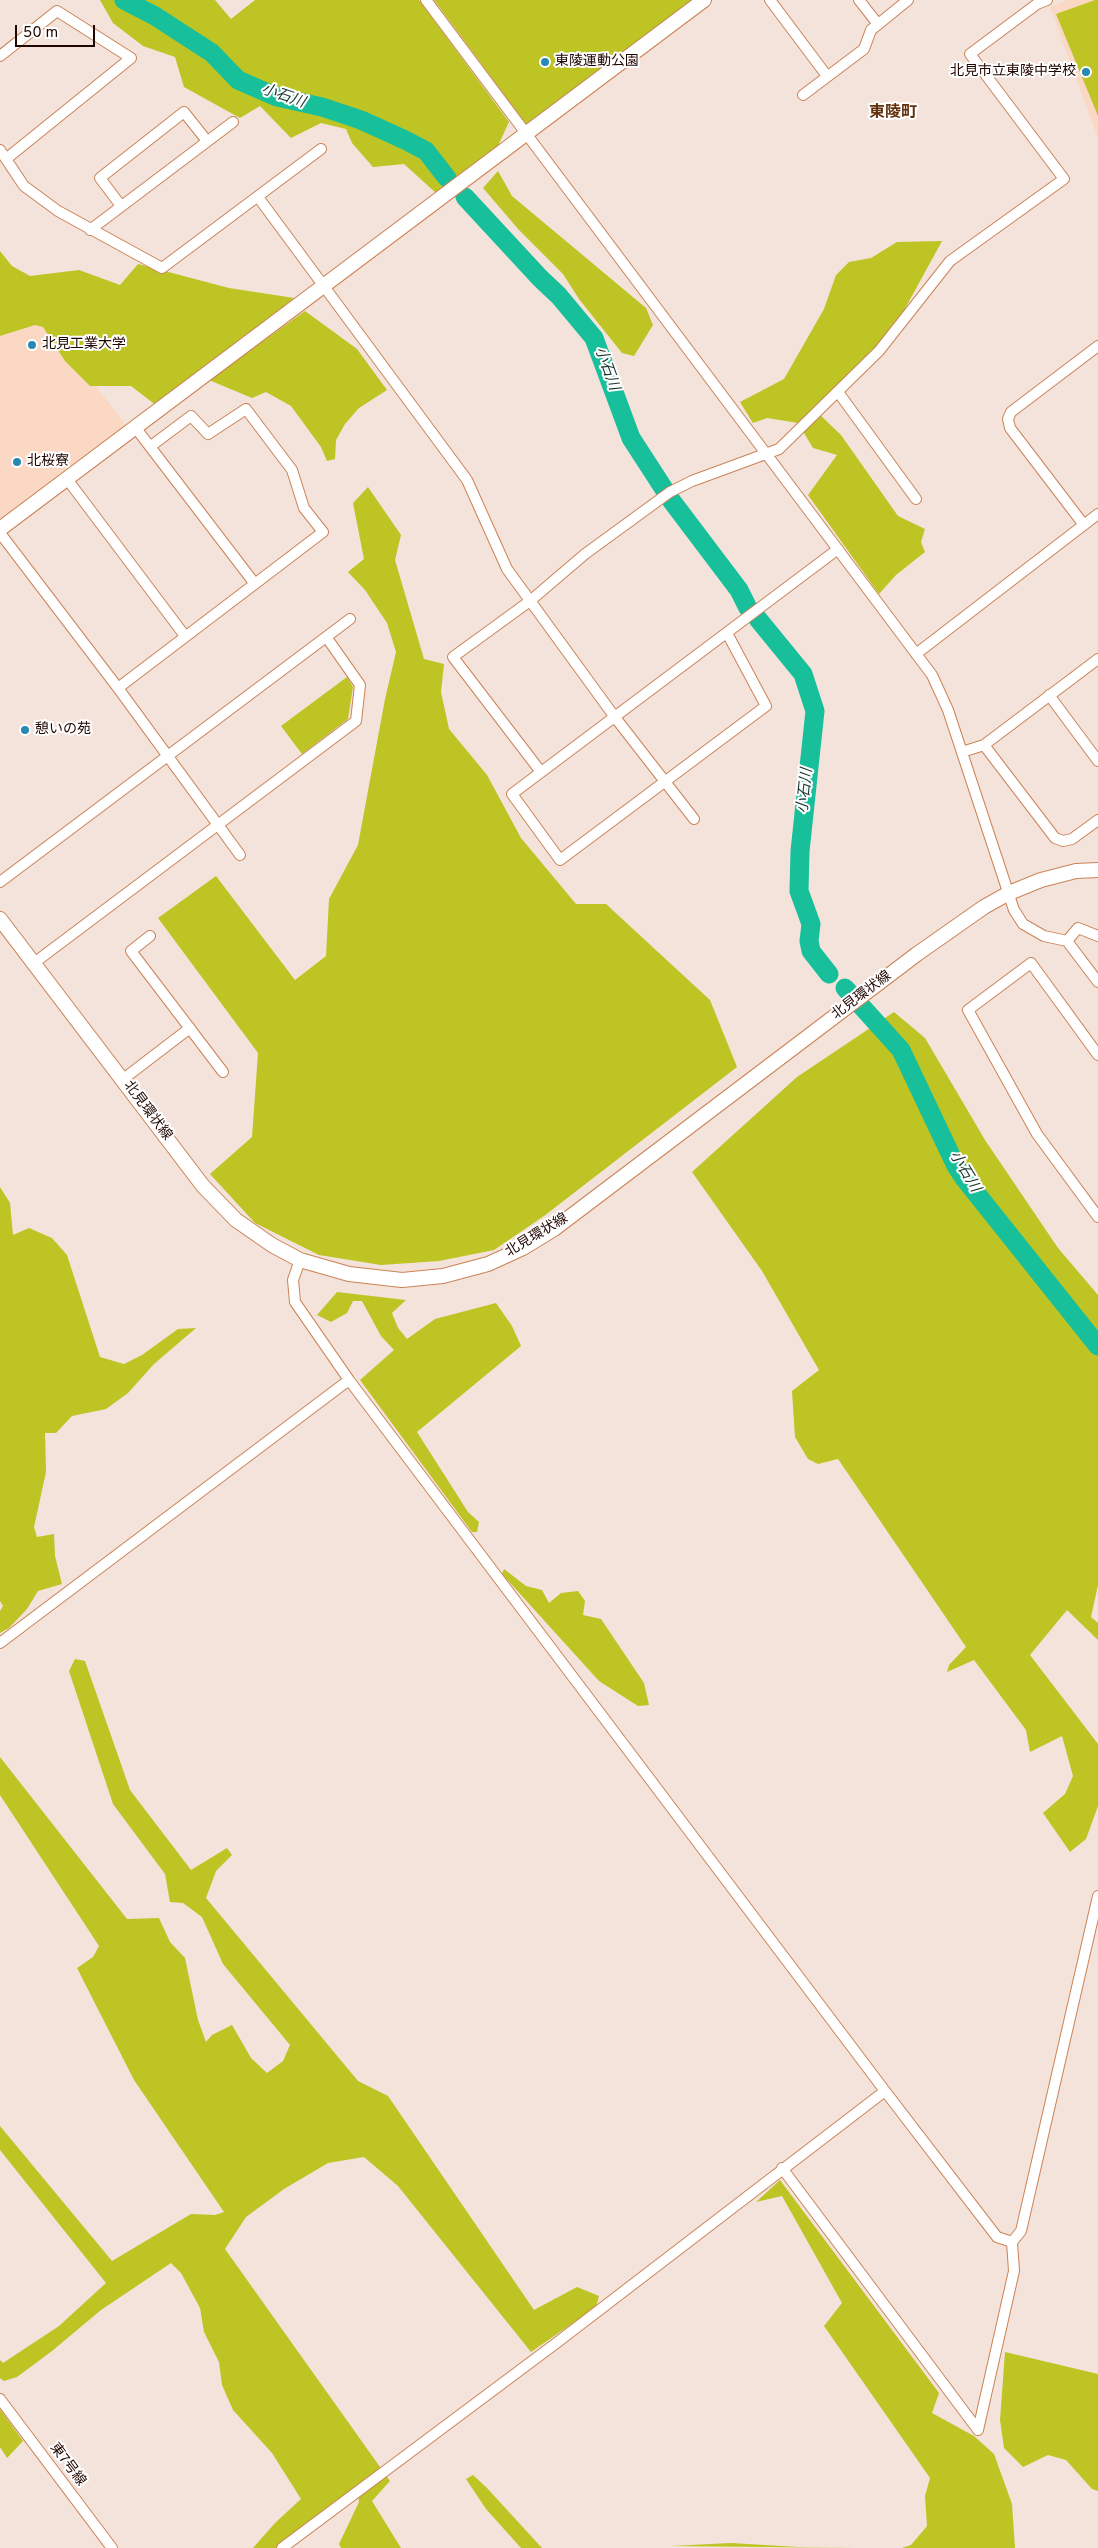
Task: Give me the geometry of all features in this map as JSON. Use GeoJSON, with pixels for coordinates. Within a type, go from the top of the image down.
{"type":"FeatureCollection","features":[{"type":"Feature","properties":{"kind":"main road"},"geometry":{"type":"LineString","coordinates":[[0,531],[67,478],[704,0]]}},
{"type":"Feature","properties":{"kind":"main road","name":"北見環状線"},"geometry":{"type":"LineString","coordinates":[[0,919],[204,1186],[236,1220],[272,1245],[300,1260],[349,1274],[402,1280],[444,1276],[488,1264],[523,1248],[554,1229],[917,954],[984,907],[1009,893],[1041,880],[1076,871],[1098,870]]}},
{"type":"Feature","properties":{"kind":"street"},"geometry":{"type":"LineString","coordinates":[[426,0],[932,675],[962,752],[1014,910],[1023,924],[1044,936],[1067,941],[1098,982]]}},
{"type":"Feature","properties":{"kind":"street"},"geometry":{"type":"LineString","coordinates":[[770,0],[828,76]]}},
{"type":"Feature","properties":{"kind":"street"},"geometry":{"type":"LineString","coordinates":[[860,0],[877,23]]}},
{"type":"Feature","properties":{"kind":"street"},"geometry":{"type":"LineString","coordinates":[[803,95],[864,50],[871,30],[877,23],[908,0]]}},
{"type":"Feature","properties":{"kind":"street"},"geometry":{"type":"LineString","coordinates":[[541,772],[453,658],[530,601],[585,554],[670,492],[692,481],[779,449],[879,351],[950,261],[1064,179],[970,54],[1037,4],[1047,0]]}},
{"type":"Feature","properties":{"kind":"street"},"geometry":{"type":"LineString","coordinates":[[0,56],[58,10],[131,58],[3,155],[24,186],[58,211],[162,268],[321,149]]}},
{"type":"Feature","properties":{"kind":"street"},"geometry":{"type":"LineString","coordinates":[[121,206],[100,178],[184,112],[207,141]]}},
{"type":"Feature","properties":{"kind":"street"},"geometry":{"type":"LineString","coordinates":[[90,230],[233,122]]}},
{"type":"Feature","properties":{"kind":"street"},"geometry":{"type":"LineString","coordinates":[[258,197],[466,480],[507,570],[614,716],[694,819]]}},
{"type":"Feature","properties":{"kind":"street"},"geometry":{"type":"LineString","coordinates":[[1084,525],[1010,428],[1008,419],[1011,412],[1098,346]]}},
{"type":"Feature","properties":{"kind":"street"},"geometry":{"type":"LineString","coordinates":[[838,392],[916,499]]}},
{"type":"Feature","properties":{"kind":"street"},"geometry":{"type":"LineString","coordinates":[[118,688],[323,532],[304,508],[292,470],[246,408],[208,434],[191,416],[152,446]]}},
{"type":"Feature","properties":{"kind":"street"},"geometry":{"type":"LineString","coordinates":[[135,427],[152,446],[255,584]]}},
{"type":"Feature","properties":{"kind":"street"},"geometry":{"type":"LineString","coordinates":[[67,478],[185,636]]}},
{"type":"Feature","properties":{"kind":"street"},"geometry":{"type":"LineString","coordinates":[[916,654],[1098,514]]}},
{"type":"Feature","properties":{"kind":"street"},"geometry":{"type":"LineString","coordinates":[[0,531],[168,755],[240,855]]}},
{"type":"Feature","properties":{"kind":"street"},"geometry":{"type":"LineString","coordinates":[[727,633],[766,706],[560,860],[512,794],[838,549]]}},
{"type":"Feature","properties":{"kind":"street"},"geometry":{"type":"LineString","coordinates":[[0,882],[350,619]]}},
{"type":"Feature","properties":{"kind":"street"},"geometry":{"type":"LineString","coordinates":[[34,963],[356,721],[360,685],[327,638]]}},
{"type":"Feature","properties":{"kind":"street"},"geometry":{"type":"LineString","coordinates":[[962,752],[984,745],[1098,659]]}},
{"type":"Feature","properties":{"kind":"street"},"geometry":{"type":"LineString","coordinates":[[1048,696],[1098,761]]}},
{"type":"Feature","properties":{"kind":"street"},"geometry":{"type":"LineString","coordinates":[[984,745],[1055,838],[1063,841],[1072,840],[1098,820]]}},
{"type":"Feature","properties":{"kind":"street"},"geometry":{"type":"LineString","coordinates":[[1067,941],[1078,928],[1098,936]]}},
{"type":"Feature","properties":{"kind":"street"},"geometry":{"type":"LineString","coordinates":[[150,936],[131,951],[223,1072]]}},
{"type":"Feature","properties":{"kind":"street"},"geometry":{"type":"LineString","coordinates":[[1098,1055],[1031,963],[968,1010],[1037,1134],[1098,1217]]}},
{"type":"Feature","properties":{"kind":"street"},"geometry":{"type":"LineString","coordinates":[[122,1080],[190,1028]]}},
{"type":"Feature","properties":{"kind":"street"},"geometry":{"type":"LineString","coordinates":[[300,1260],[293,1280],[295,1302],[349,1380],[997,2237],[1012,2242]]}},
{"type":"Feature","properties":{"kind":"street"},"geometry":{"type":"LineString","coordinates":[[0,1643],[349,1380]]}},
{"type":"Feature","properties":{"kind":"street"},"geometry":{"type":"LineString","coordinates":[[782,2168],[978,2430],[1014,2271],[1012,2242],[1021,2231],[1098,1896]]}},
{"type":"Feature","properties":{"kind":"street"},"geometry":{"type":"LineString","coordinates":[[282,2548],[559,2341],[782,2168],[885,2091]]}},
{"type":"Feature","properties":{"kind":"street","name":"東7号線"},"geometry":{"type":"LineString","coordinates":[[0,2399],[112,2548]]}},
{"type":"Feature","properties":{"kind":"shaded area"},"geometry":{"type":"Polygon","coordinates":[[[100,0],[215,0],[231,19],[255,0],[419,0],[509,122],[497,148],[436,193],[404,164],[373,167],[352,143],[346,129],[321,123],[291,138],[260,106],[240,118],[184,87],[175,57],[143,46],[113,23],[100,0]]]}},
{"type":"Feature","properties":{"kind":"shaded area","name":"東陵運動公園"},"geometry":{"type":"Polygon","coordinates":[[[434,0],[695,0],[526,124],[434,0]]]}},
{"type":"Feature","properties":{"kind":"shaded area","name":"北見市立東陵中学校"},"geometry":{"type":"Polygon","coordinates":[[[1068,0],[1098,0],[1098,138],[1050,7],[1068,0]]]}},
{"type":"Feature","properties":{"kind":"shaded area","name":"北見市立東陵中学校"},"geometry":{"type":"Polygon","coordinates":[[[1098,0],[1098,116],[1056,14],[1098,0]]]}},
{"type":"Feature","properties":{"kind":"shaded area"},"geometry":{"type":"Polygon","coordinates":[[[498,171],[512,196],[646,308],[653,325],[634,356],[622,353],[579,299],[563,274],[519,230],[483,188],[498,171]]]}},
{"type":"Feature","properties":{"kind":"shaded area"},"geometry":{"type":"Polygon","coordinates":[[[942,241],[901,316],[878,348],[816,411],[841,435],[898,516],[925,529],[921,542],[925,552],[896,575],[879,594],[808,495],[837,455],[813,448],[798,423],[767,418],[753,423],[740,402],[784,379],[824,309],[836,275],[849,262],[871,258],[897,242],[942,241]]]}},
{"type":"Feature","properties":{"kind":"shaded area"},"geometry":{"type":"Polygon","coordinates":[[[0,251],[12,266],[30,276],[79,270],[120,285],[138,264],[229,288],[294,298],[198,376],[157,406],[131,386],[90,386],[65,361],[43,327],[35,325],[0,336],[0,251]]]}},
{"type":"Feature","properties":{"kind":"shaded area","name":"北見工業大学"},"geometry":{"type":"Polygon","coordinates":[[[0,261],[128,428],[0,523],[0,261]]]}},
{"type":"Feature","properties":{"kind":"shaded area"},"geometry":{"type":"Polygon","coordinates":[[[305,311],[357,349],[387,390],[359,408],[345,424],[336,440],[335,459],[327,461],[321,447],[291,406],[266,392],[252,398],[209,380],[305,311]]]}},
{"type":"Feature","properties":{"kind":"shaded area"},"geometry":{"type":"Polygon","coordinates":[[[368,487],[401,535],[395,560],[424,659],[444,664],[441,692],[449,729],[487,775],[521,838],[576,904],[606,904],[710,1000],[737,1067],[544,1216],[494,1250],[439,1261],[381,1265],[319,1255],[255,1223],[210,1174],[252,1137],[258,1053],[158,918],[216,876],[295,980],[326,956],[329,899],[358,845],[385,699],[396,652],[387,623],[365,590],[348,572],[364,559],[353,503],[368,487]]]}},
{"type":"Feature","properties":{"kind":"shaded area"},"geometry":{"type":"Polygon","coordinates":[[[347,677],[353,687],[348,719],[302,754],[281,726],[347,677]]]}},
{"type":"Feature","properties":{"kind":"shaded area"},"geometry":{"type":"Polygon","coordinates":[[[894,1012],[925,1038],[985,1140],[1058,1248],[1098,1295],[1098,1585],[1091,1617],[1098,1623],[1098,1640],[1067,1610],[1030,1655],[1098,1744],[1098,1806],[1086,1839],[1070,1852],[1043,1813],[1065,1794],[1073,1776],[1062,1736],[1030,1752],[1026,1730],[974,1660],[947,1672],[949,1665],[966,1647],[838,1459],[818,1464],[808,1459],[795,1437],[792,1391],[819,1370],[762,1271],[692,1172],[797,1077],[894,1012]]]}},
{"type":"Feature","properties":{"kind":"shaded area"},"geometry":{"type":"Polygon","coordinates":[[[0,1187],[10,1203],[13,1235],[29,1228],[52,1238],[67,1255],[100,1357],[124,1364],[142,1355],[178,1329],[196,1328],[154,1364],[128,1393],[106,1409],[72,1416],[56,1433],[45,1433],[46,1472],[34,1527],[37,1537],[54,1534],[55,1556],[62,1584],[38,1591],[27,1609],[9,1628],[0,1633],[0,1611],[3,1606],[0,1601],[0,1187]]]}},
{"type":"Feature","properties":{"kind":"shaded area"},"geometry":{"type":"Polygon","coordinates":[[[337,1292],[406,1300],[392,1313],[398,1328],[407,1339],[435,1319],[496,1303],[512,1326],[521,1346],[417,1432],[468,1512],[479,1522],[477,1532],[472,1532],[360,1380],[394,1350],[381,1336],[362,1301],[353,1301],[347,1313],[331,1322],[317,1315],[337,1292]]]}},
{"type":"Feature","properties":{"kind":"shaded area"},"geometry":{"type":"Polygon","coordinates":[[[504,1569],[526,1586],[542,1590],[549,1603],[561,1593],[578,1591],[585,1601],[583,1615],[601,1619],[644,1683],[649,1705],[638,1706],[599,1681],[502,1574],[504,1569]]]}},
{"type":"Feature","properties":{"kind":"shaded area"},"geometry":{"type":"Polygon","coordinates":[[[75,1659],[85,1661],[130,1790],[191,1870],[227,1848],[232,1855],[216,1871],[206,1898],[358,2081],[388,2096],[534,2310],[577,2287],[599,2296],[596,2307],[531,2352],[398,2186],[364,2157],[328,2163],[284,2189],[246,2217],[225,2249],[390,2481],[372,2501],[401,2548],[341,2548],[339,2544],[359,2502],[358,2493],[278,2548],[253,2548],[275,2523],[301,2499],[272,2453],[233,2410],[222,2385],[219,2362],[204,2332],[200,2308],[181,2273],[171,2263],[101,2310],[17,2377],[4,2381],[0,2378],[0,2360],[3,2363],[59,2326],[106,2283],[0,2150],[0,2126],[112,2261],[191,2214],[215,2215],[224,2212],[134,2080],[77,1968],[93,1957],[99,1946],[0,1795],[0,1757],[127,1919],[159,1918],[170,1942],[185,1958],[198,2020],[206,2042],[212,2035],[232,2025],[251,2058],[267,2073],[283,2061],[290,2045],[223,1964],[202,1917],[183,1903],[170,1902],[165,1874],[113,1804],[69,1671],[75,1659]]]}},
{"type":"Feature","properties":{"kind":"shaded area"},"geometry":{"type":"Polygon","coordinates":[[[780,2180],[939,2393],[932,2413],[974,2436],[994,2454],[1012,2504],[1015,2548],[902,2548],[911,2545],[927,2526],[925,2496],[930,2478],[824,2326],[842,2303],[782,2196],[756,2202],[780,2180]]]}},
{"type":"Feature","properties":{"kind":"shaded area"},"geometry":{"type":"Polygon","coordinates":[[[1005,2352],[1098,2374],[1098,2491],[1092,2489],[1066,2460],[1048,2455],[1023,2467],[1004,2448],[1000,2420],[1005,2352]]]}},
{"type":"Feature","properties":{"kind":"shaded area"},"geometry":{"type":"Polygon","coordinates":[[[0,2409],[23,2441],[7,2458],[0,2447],[0,2409]]]}},
{"type":"Feature","properties":{"kind":"shaded area"},"geometry":{"type":"Polygon","coordinates":[[[473,2475],[542,2548],[521,2548],[486,2509],[466,2479],[473,2475]]]}},
{"type":"Feature","properties":{"kind":"shaded area"},"geometry":{"type":"Polygon","coordinates":[[[731,2543],[798,2547],[854,2548],[671,2546],[731,2543]]]}},
{"type":"Feature","properties":{"kind":"waterway","name":"小石川"},"geometry":{"type":"LineString","coordinates":[[124,0],[155,16],[212,53],[238,80],[277,97],[322,107],[361,120],[405,140],[426,151],[447,178]]}},
{"type":"Feature","properties":{"kind":"waterway","name":"小石川"},"geometry":{"type":"LineString","coordinates":[[465,197],[559,296],[594,338],[631,438],[664,489]]}},
{"type":"Feature","properties":{"kind":"waterway","name":"小石川"},"geometry":{"type":"LineString","coordinates":[[671,500],[739,590],[748,608]]}},
{"type":"Feature","properties":{"kind":"waterway","name":"小石川"},"geometry":{"type":"LineString","coordinates":[[758,619],[803,674],[815,711],[800,851],[799,891],[811,924],[809,941],[811,951],[829,974]]}},
{"type":"Feature","properties":{"kind":"waterway","name":"小石川"},"geometry":{"type":"LineString","coordinates":[[845,988],[901,1050],[956,1166],[964,1178],[1098,1346]]}},
{"type":"Feature","properties":{"kind":"place","name":"東陵運動公園"},"geometry":{"type":"Point","coordinates":[545,62]}},
{"type":"Feature","properties":{"kind":"place","name":"北見市立東陵中学校"},"geometry":{"type":"Point","coordinates":[1086,72]}},
{"type":"Feature","properties":{"kind":"place","name":"北見工業大学"},"geometry":{"type":"Point","coordinates":[32,345]}},
{"type":"Feature","properties":{"kind":"place","name":"北桜寮"},"geometry":{"type":"Point","coordinates":[17,462]}},
{"type":"Feature","properties":{"kind":"place","name":"憩いの苑"},"geometry":{"type":"Point","coordinates":[25,730]}},
{"type":"Feature","properties":{"kind":"district","name":"東陵町"},"geometry":{"type":"Point","coordinates":[893,114]}}]}
